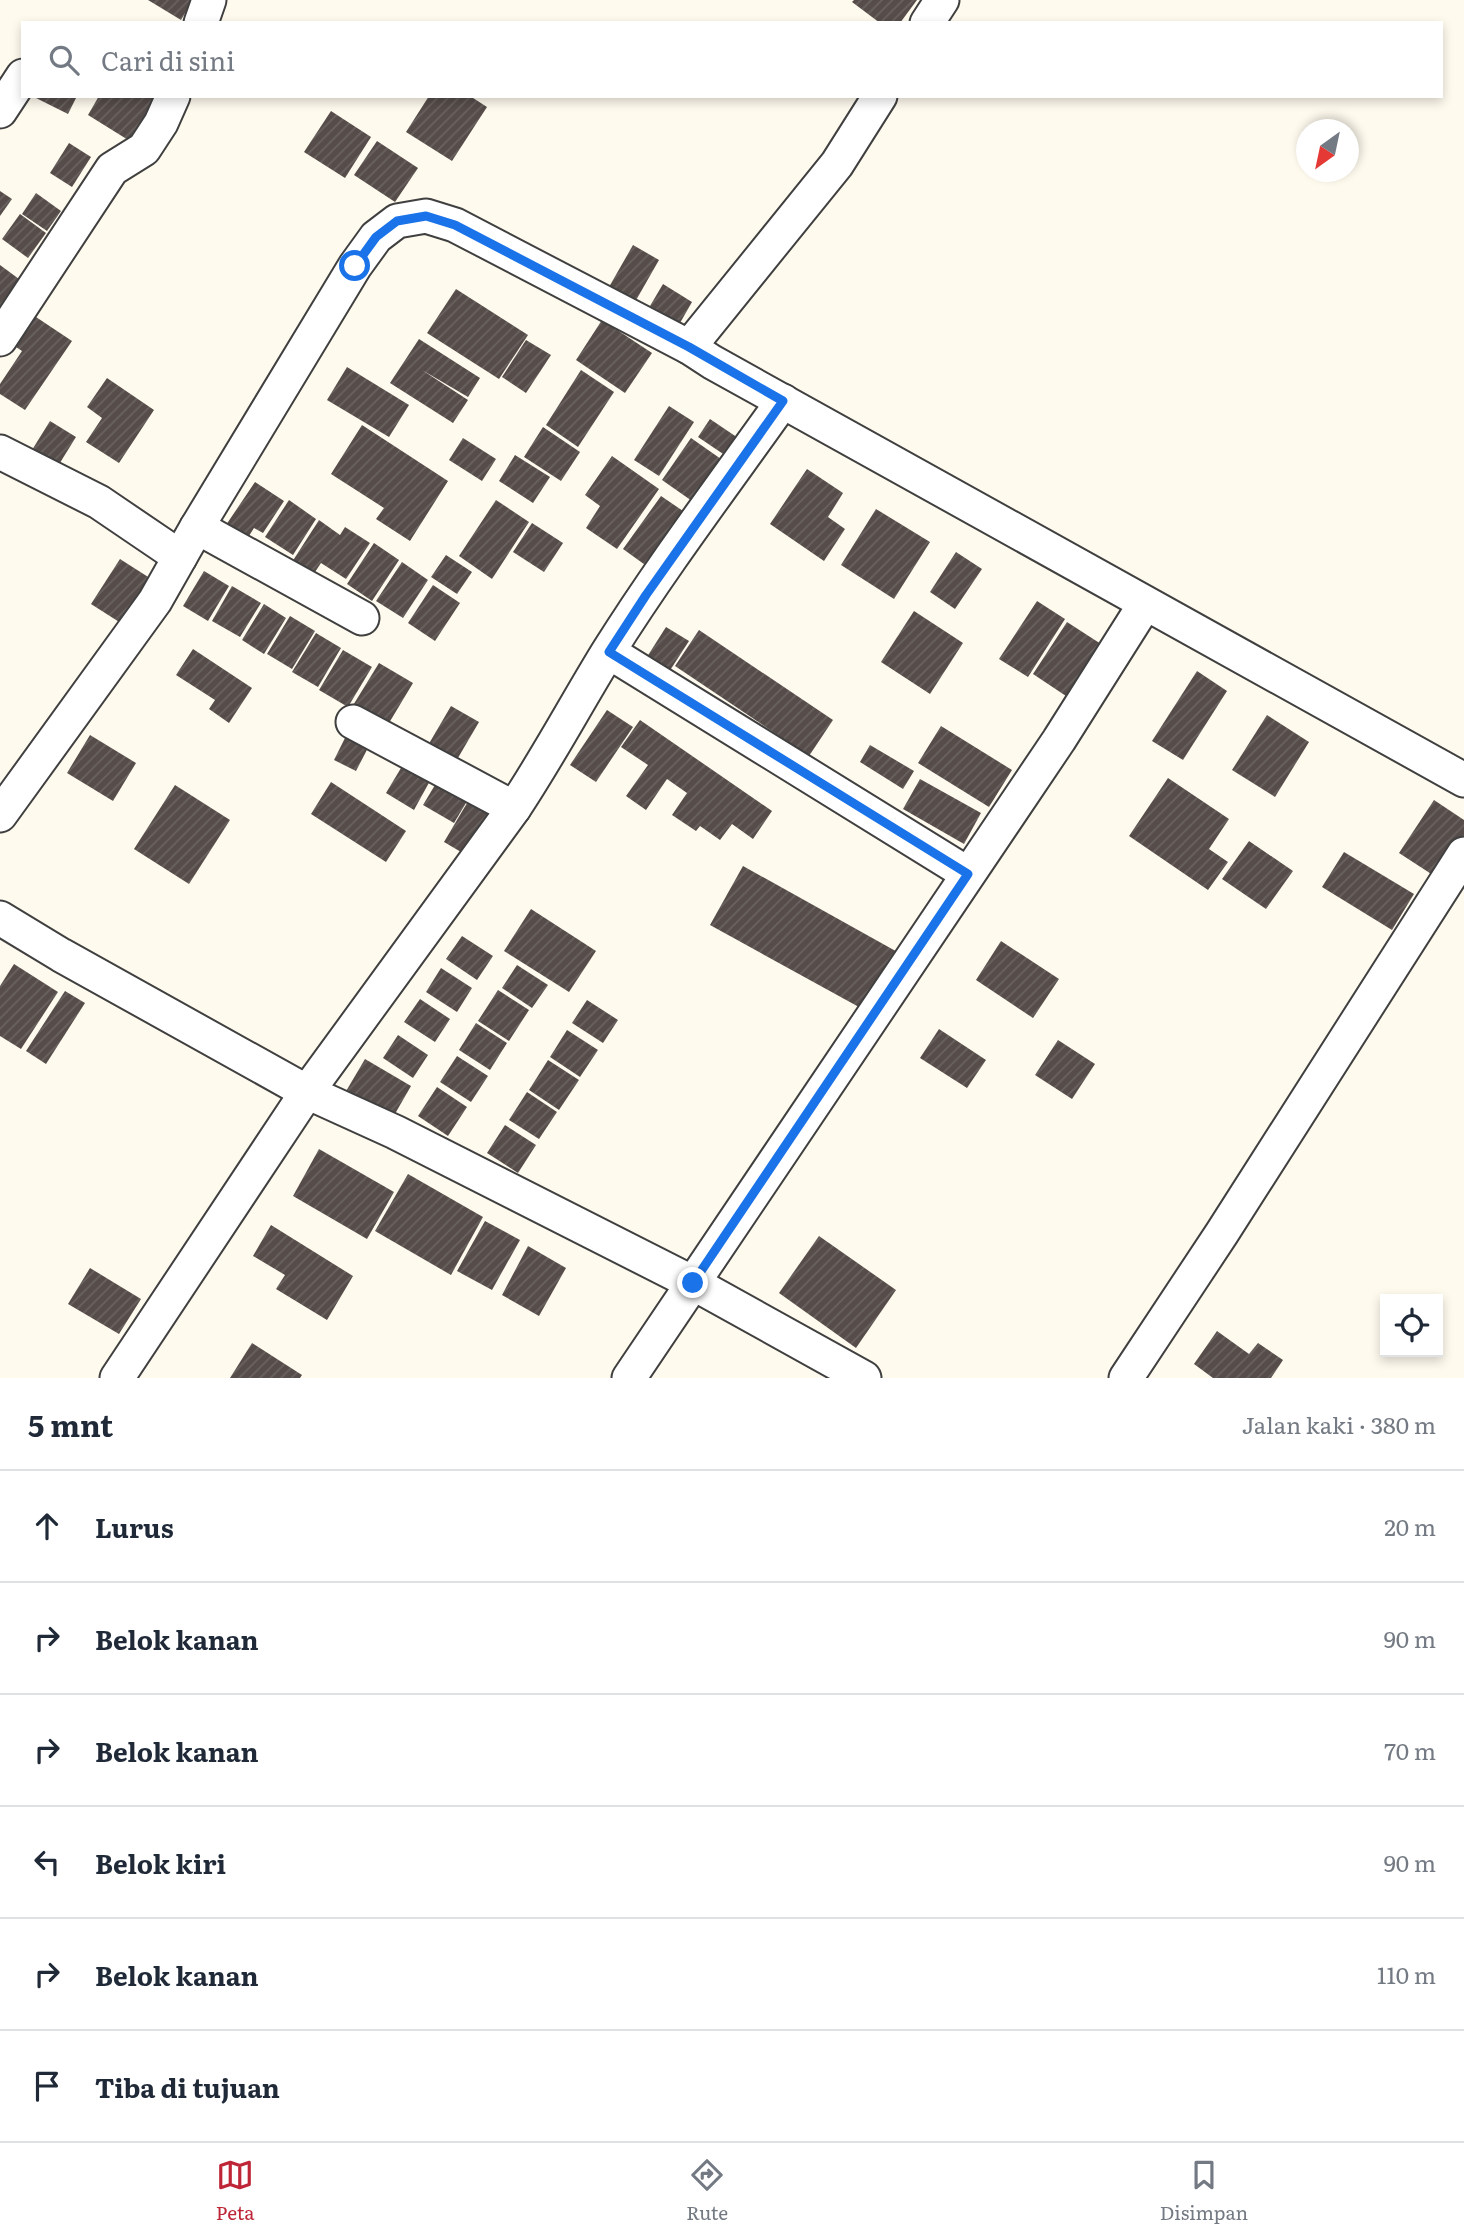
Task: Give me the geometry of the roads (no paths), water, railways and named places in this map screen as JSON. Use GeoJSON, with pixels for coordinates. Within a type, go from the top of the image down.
{"type":"FeatureCollection","features":[{"type":"Feature","properties":{"kind":"street"},"geometry":{"type":"LineString","coordinates":[[202,21],[209,0]]}},
{"type":"Feature","properties":{"kind":"street"},"geometry":{"type":"LineString","coordinates":[[928,21],[942,0]]}},
{"type":"Feature","properties":{"kind":"street"},"geometry":{"type":"LineString","coordinates":[[0,111],[21,79]]}},
{"type":"Feature","properties":{"kind":"street"},"geometry":{"type":"LineString","coordinates":[[0,339],[112,169],[144,149],[161,123],[172,98]]}},
{"type":"Feature","properties":{"kind":"street"},"geometry":{"type":"LineString","coordinates":[[689,347],[837,164],[879,98]]}},
{"type":"Feature","properties":{"kind":"street"},"geometry":{"type":"LineString","coordinates":[[0,815],[155,601],[355,266],[376,237],[397,221],[426,216],[455,225],[689,347],[1464,780]]}},
{"type":"Feature","properties":{"kind":"street"},"geometry":{"type":"LineString","coordinates":[[117,1378],[307,1092],[514,808],[646,595],[783,401]]}},
{"type":"Feature","properties":{"kind":"street"},"geometry":{"type":"LineString","coordinates":[[0,452],[99,502],[180,557]]}},
{"type":"Feature","properties":{"kind":"street"},"geometry":{"type":"LineString","coordinates":[[197,527],[362,618]]}},
{"type":"Feature","properties":{"kind":"street"},"geometry":{"type":"LineString","coordinates":[[629,1378],[1059,740],[1145,604]]}},
{"type":"Feature","properties":{"kind":"street"},"geometry":{"type":"LineString","coordinates":[[609,652],[968,874]]}},
{"type":"Feature","properties":{"kind":"street"},"geometry":{"type":"LineString","coordinates":[[353,722],[514,808]]}},
{"type":"Feature","properties":{"kind":"street"},"geometry":{"type":"LineString","coordinates":[[1126,1378],[1464,854]]}},
{"type":"Feature","properties":{"kind":"street"},"geometry":{"type":"LineString","coordinates":[[0,918],[61,955],[307,1092],[395,1132],[693,1283],[864,1378]]}}]}
